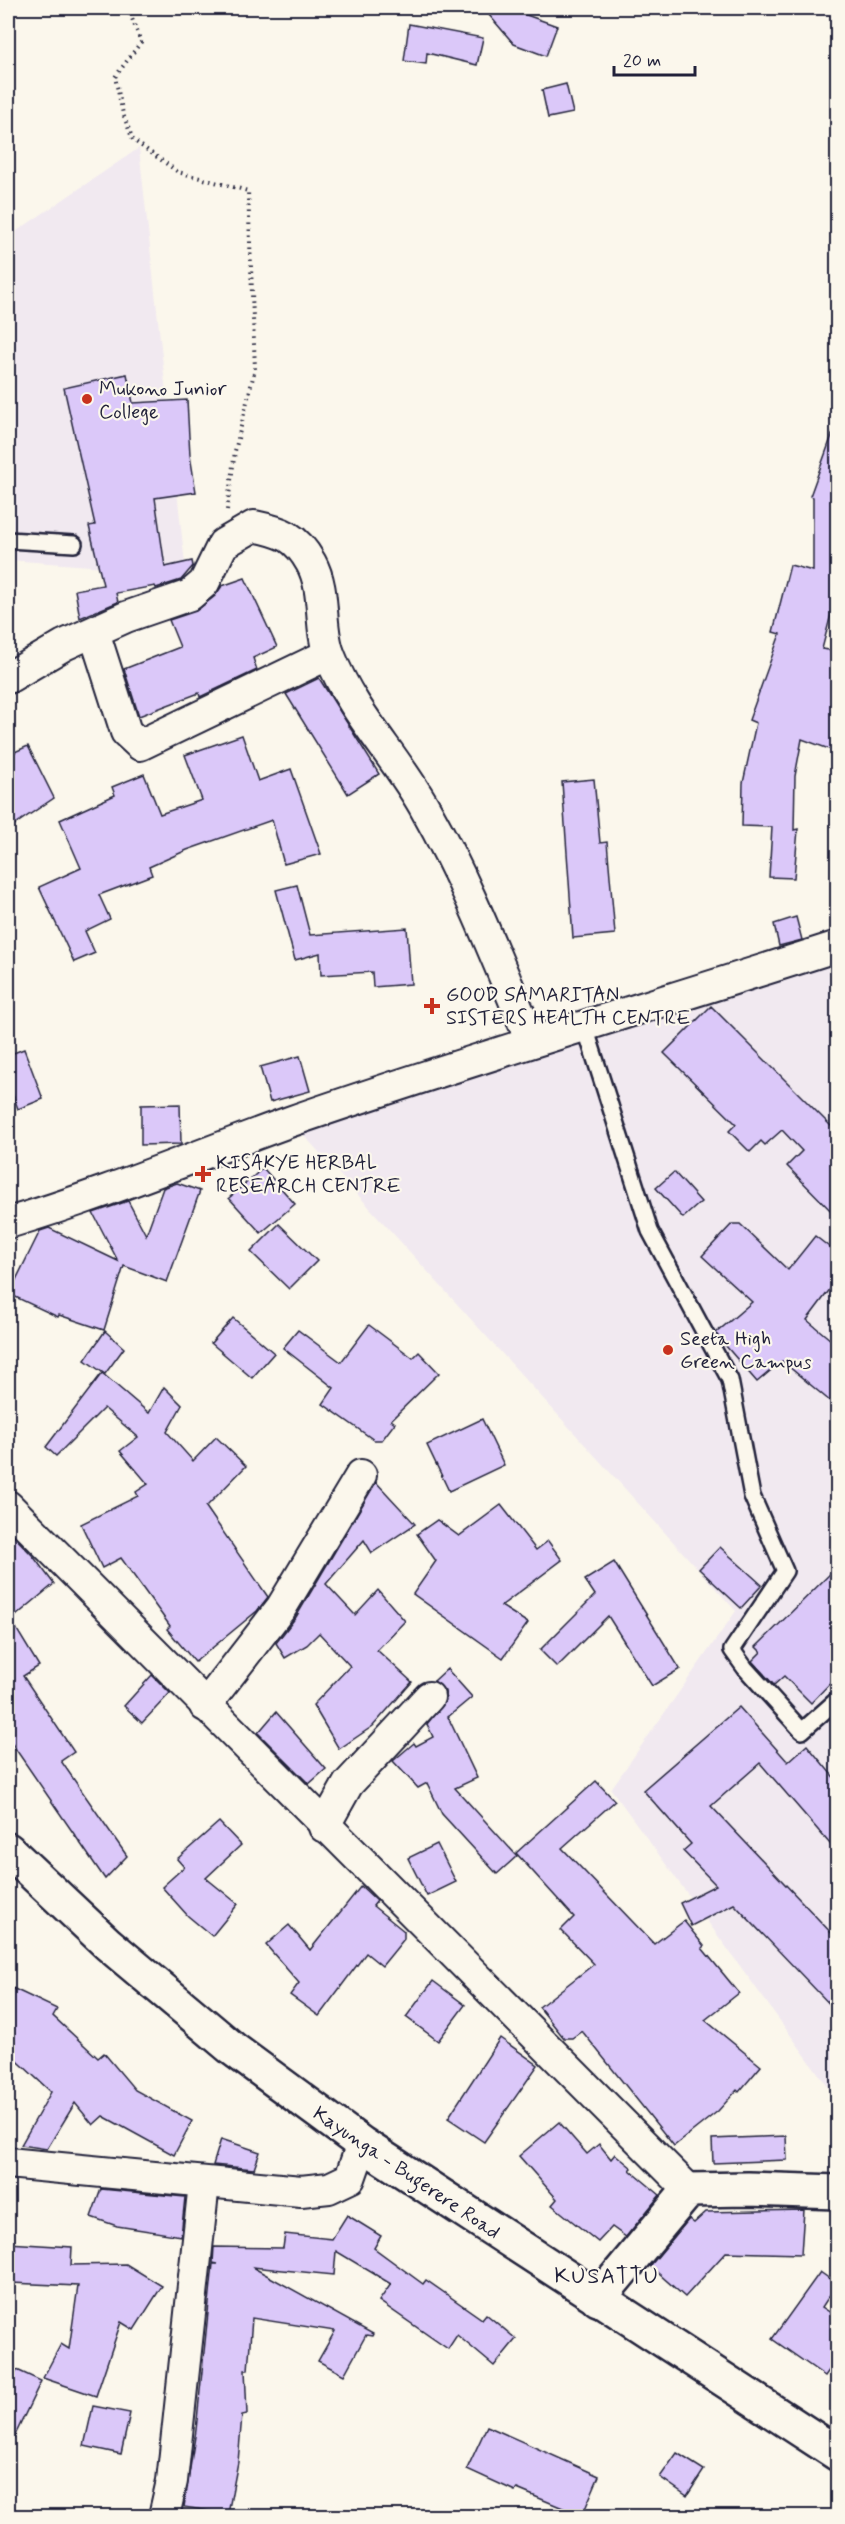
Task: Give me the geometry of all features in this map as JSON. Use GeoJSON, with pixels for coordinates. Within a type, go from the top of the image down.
{"type":"FeatureCollection","features":[{"type":"Feature","properties":{"kind":"main road","name":"Kayunga - Bugerere Road"},"geometry":{"type":"LineString","coordinates":[[8,1850],[108,1944],[224,2042],[362,2144],[598,2299],[834,2443]]}},
{"type":"Feature","properties":{"kind":"main road"},"geometry":{"type":"LineString","coordinates":[[598,2299],[689,2190],[837,2192]]}},
{"type":"Feature","properties":{"kind":"street"},"geometry":{"type":"LineString","coordinates":[[8,678],[54,650],[126,617],[190,595],[204,583],[223,544],[254,526],[275,530],[294,538],[312,564],[321,594],[329,654],[378,741],[425,807],[451,856],[531,1041]]}},
{"type":"Feature","properties":{"kind":"street"},"geometry":{"type":"LineString","coordinates":[[94,632],[126,732],[140,745],[329,654]]}},
{"type":"Feature","properties":{"kind":"street"},"geometry":{"type":"LineString","coordinates":[[8,1223],[60,1207],[290,1122],[531,1041],[585,1027],[837,946]]}},
{"type":"Feature","properties":{"kind":"street"},"geometry":{"type":"LineString","coordinates":[[206,1706],[281,1608],[361,1475]]}},
{"type":"Feature","properties":{"kind":"street"},"geometry":{"type":"LineString","coordinates":[[8,1506],[324,1827],[689,2190]]}},
{"type":"Feature","properties":{"kind":"street"},"geometry":{"type":"LineString","coordinates":[[324,1827],[348,1784],[429,1697]]}},
{"type":"Feature","properties":{"kind":"street"},"geometry":{"type":"LineString","coordinates":[[8,2163],[301,2191],[329,2188],[350,2178],[362,2144]]}},
{"type":"Feature","properties":{"kind":"street"},"geometry":{"type":"LineString","coordinates":[[164,2517],[172,2481],[204,2183]]}},
{"type":"Feature","properties":{"kind":"lane"},"geometry":{"type":"LineString","coordinates":[[8,540],[74,544]]}},
{"type":"Feature","properties":{"kind":"lane"},"geometry":{"type":"LineString","coordinates":[[585,1027],[650,1231],[730,1380],[752,1496],[785,1571],[732,1650],[745,1668],[802,1731],[837,1699]]}},
{"type":"Feature","properties":{"kind":"path"},"geometry":{"type":"LineString","coordinates":[[128,8],[141,42],[115,77],[123,114],[133,140],[178,172],[248,191],[255,369],[235,451],[223,544]]}},
{"type":"Feature","properties":{"kind":"shaded area","name":"Mukono Junior College"},"geometry":{"type":"Polygon","coordinates":[[[139,148],[186,573],[8,560],[8,237],[139,148]]]}},
{"type":"Feature","properties":{"kind":"shaded area","name":"Seeta High Green Campus"},"geometry":{"type":"Polygon","coordinates":[[[837,959],[837,2099],[611,1789],[736,1611],[299,1130],[837,959]]]}},
{"type":"Feature","properties":{"kind":"building"},"geometry":{"type":"Polygon","coordinates":[[[483,8],[517,8],[521,13],[557,26],[546,56],[514,44],[483,8]]]}},
{"type":"Feature","properties":{"kind":"building"},"geometry":{"type":"Polygon","coordinates":[[[409,24],[483,38],[477,65],[427,53],[426,64],[404,61],[409,24]]]}},
{"type":"Feature","properties":{"kind":"building"},"geometry":{"type":"Polygon","coordinates":[[[566,84],[573,113],[548,118],[542,90],[566,84]]]}},
{"type":"Feature","properties":{"kind":"building"},"geometry":{"type":"Polygon","coordinates":[[[127,374],[133,403],[187,400],[190,455],[196,492],[155,498],[165,567],[192,561],[193,566],[181,580],[156,588],[155,586],[116,593],[118,602],[80,618],[75,590],[103,585],[89,526],[95,525],[64,388],[127,374]]]}},
{"type":"Feature","properties":{"kind":"building"},"geometry":{"type":"Polygon","coordinates":[[[835,427],[837,427],[837,591],[822,649],[837,651],[837,752],[802,739],[795,776],[794,830],[798,829],[794,878],[769,877],[772,827],[742,826],[743,783],[756,723],[749,720],[780,634],[773,632],[790,565],[813,571],[813,497],[810,496],[835,427]]]}},
{"type":"Feature","properties":{"kind":"building"},"geometry":{"type":"Polygon","coordinates":[[[245,578],[277,647],[253,658],[257,670],[200,697],[199,693],[139,716],[124,669],[180,647],[169,620],[196,611],[215,596],[222,586],[245,578]]]}},
{"type":"Feature","properties":{"kind":"building"},"geometry":{"type":"Polygon","coordinates":[[[319,678],[379,774],[348,794],[286,694],[319,678]]]}},
{"type":"Feature","properties":{"kind":"building"},"geometry":{"type":"Polygon","coordinates":[[[242,735],[258,781],[291,769],[321,854],[284,864],[272,820],[187,850],[149,867],[152,875],[99,895],[110,919],[85,931],[95,953],[74,962],[39,887],[81,868],[60,820],[115,795],[112,787],[144,774],[160,814],[202,800],[185,755],[242,735]]]}},
{"type":"Feature","properties":{"kind":"building"},"geometry":{"type":"Polygon","coordinates":[[[28,746],[54,798],[8,829],[8,755],[28,746]]]}},
{"type":"Feature","properties":{"kind":"building"},"geometry":{"type":"Polygon","coordinates":[[[594,779],[600,843],[607,842],[615,934],[573,938],[562,782],[594,779]]]}},
{"type":"Feature","properties":{"kind":"building"},"geometry":{"type":"Polygon","coordinates":[[[297,885],[310,935],[407,928],[411,984],[373,987],[372,972],[321,975],[320,953],[295,960],[276,890],[297,885]]]}},
{"type":"Feature","properties":{"kind":"building"},"geometry":{"type":"Polygon","coordinates":[[[796,917],[802,940],[779,946],[774,924],[796,917]]]}},
{"type":"Feature","properties":{"kind":"building"},"geometry":{"type":"Polygon","coordinates":[[[711,1006],[837,1132],[837,1217],[787,1166],[802,1151],[782,1130],[765,1145],[761,1141],[750,1152],[729,1131],[736,1124],[664,1053],[711,1006]]]}},
{"type":"Feature","properties":{"kind":"building"},"geometry":{"type":"Polygon","coordinates":[[[24,1049],[43,1099],[18,1109],[8,1081],[8,1055],[24,1049]]]}},
{"type":"Feature","properties":{"kind":"building"},"geometry":{"type":"Polygon","coordinates":[[[300,1056],[310,1091],[270,1102],[260,1067],[300,1056]]]}},
{"type":"Feature","properties":{"kind":"building"},"geometry":{"type":"Polygon","coordinates":[[[180,1104],[181,1144],[141,1145],[141,1105],[180,1104]]]}},
{"type":"Feature","properties":{"kind":"building"},"geometry":{"type":"Polygon","coordinates":[[[263,1168],[295,1204],[261,1233],[229,1198],[263,1168]]]}},
{"type":"Feature","properties":{"kind":"building"},"geometry":{"type":"Polygon","coordinates":[[[674,1172],[701,1202],[683,1218],[656,1188],[674,1172]]]}},
{"type":"Feature","properties":{"kind":"building"},"geometry":{"type":"Polygon","coordinates":[[[177,1183],[200,1191],[167,1282],[124,1266],[104,1330],[59,1315],[58,1317],[9,1294],[40,1231],[49,1228],[118,1261],[93,1213],[128,1201],[146,1235],[163,1188],[177,1183]]]}},
{"type":"Feature","properties":{"kind":"building"},"geometry":{"type":"Polygon","coordinates":[[[279,1224],[317,1261],[289,1289],[251,1252],[279,1224]]]}},
{"type":"Feature","properties":{"kind":"building"},"geometry":{"type":"Polygon","coordinates":[[[732,1224],[740,1224],[788,1270],[815,1236],[837,1253],[837,1280],[807,1320],[837,1345],[837,1407],[782,1361],[757,1382],[716,1333],[752,1302],[702,1256],[732,1224]]]}},
{"type":"Feature","properties":{"kind":"building"},"geometry":{"type":"Polygon","coordinates":[[[233,1318],[274,1353],[252,1378],[211,1343],[233,1318]]]}},
{"type":"Feature","properties":{"kind":"building"},"geometry":{"type":"Polygon","coordinates":[[[369,1325],[413,1358],[419,1352],[439,1373],[391,1420],[395,1423],[382,1440],[374,1440],[323,1404],[334,1388],[283,1348],[298,1330],[341,1362],[369,1325]]]}},
{"type":"Feature","properties":{"kind":"building"},"geometry":{"type":"Polygon","coordinates":[[[105,1331],[124,1348],[105,1374],[85,1360],[105,1331]]]}},
{"type":"Feature","properties":{"kind":"building"},"geometry":{"type":"Polygon","coordinates":[[[102,1373],[149,1413],[164,1387],[182,1405],[167,1432],[193,1461],[216,1437],[246,1466],[206,1507],[268,1597],[257,1611],[195,1662],[167,1629],[170,1626],[121,1558],[102,1568],[81,1524],[138,1496],[136,1492],[148,1484],[120,1451],[138,1437],[104,1408],[56,1456],[46,1447],[102,1373]]]}},
{"type":"Feature","properties":{"kind":"building"},"geometry":{"type":"Polygon","coordinates":[[[482,1419],[504,1465],[449,1491],[427,1445],[482,1419]]]}},
{"type":"Feature","properties":{"kind":"building"},"geometry":{"type":"Polygon","coordinates":[[[376,1482],[415,1524],[372,1553],[364,1540],[326,1584],[355,1615],[378,1590],[405,1621],[377,1650],[412,1682],[373,1726],[339,1749],[313,1705],[350,1666],[319,1633],[307,1645],[285,1658],[276,1643],[296,1617],[376,1482]]]}},
{"type":"Feature","properties":{"kind":"building"},"geometry":{"type":"Polygon","coordinates":[[[501,1505],[536,1550],[548,1541],[562,1560],[501,1606],[528,1623],[503,1658],[413,1594],[436,1561],[417,1534],[437,1520],[459,1536],[501,1505]]]}},
{"type":"Feature","properties":{"kind":"building"},"geometry":{"type":"Polygon","coordinates":[[[8,1530],[33,1556],[54,1584],[11,1620],[39,1666],[23,1676],[74,1752],[61,1761],[127,1856],[105,1879],[8,1738],[8,1530]]]}},
{"type":"Feature","properties":{"kind":"building"},"geometry":{"type":"Polygon","coordinates":[[[720,1547],[762,1585],[741,1608],[699,1569],[720,1547]]]}},
{"type":"Feature","properties":{"kind":"building"},"geometry":{"type":"Polygon","coordinates":[[[614,1562],[680,1669],[652,1686],[608,1616],[557,1667],[540,1650],[595,1595],[585,1580],[614,1562]]]}},
{"type":"Feature","properties":{"kind":"building"},"geometry":{"type":"Polygon","coordinates":[[[837,1567],[837,1676],[811,1703],[784,1676],[774,1685],[752,1661],[761,1652],[756,1647],[837,1567]]]}},
{"type":"Feature","properties":{"kind":"building"},"geometry":{"type":"Polygon","coordinates":[[[447,1669],[472,1697],[448,1717],[477,1778],[455,1788],[517,1856],[497,1874],[442,1814],[427,1783],[418,1788],[393,1761],[414,1743],[416,1746],[433,1737],[427,1724],[446,1700],[445,1691],[434,1681],[447,1669]]]}},
{"type":"Feature","properties":{"kind":"building"},"geometry":{"type":"Polygon","coordinates":[[[152,1675],[170,1693],[142,1723],[124,1706],[152,1675]]]}},
{"type":"Feature","properties":{"kind":"building"},"geometry":{"type":"Polygon","coordinates":[[[739,1707],[788,1762],[807,1745],[837,1781],[837,1852],[760,1763],[711,1806],[837,1939],[837,2012],[734,1904],[691,1926],[680,1903],[716,1885],[683,1851],[691,1844],[643,1790],[739,1707]]]}},
{"type":"Feature","properties":{"kind":"building"},"geometry":{"type":"Polygon","coordinates":[[[276,1712],[326,1769],[309,1784],[258,1733],[276,1712]]]}},
{"type":"Feature","properties":{"kind":"building"},"geometry":{"type":"Polygon","coordinates":[[[596,1781],[615,1801],[562,1848],[654,1944],[684,1921],[704,1946],[702,1948],[739,1993],[705,2020],[761,2066],[739,2092],[737,2090],[718,2111],[674,2146],[582,2031],[572,2038],[564,2038],[539,2007],[594,1964],[561,1930],[574,1917],[516,1853],[596,1781]]]}},
{"type":"Feature","properties":{"kind":"building"},"geometry":{"type":"Polygon","coordinates":[[[219,1822],[241,1845],[206,1878],[238,1904],[212,1936],[188,1916],[162,1887],[184,1867],[177,1859],[219,1822]]]}},
{"type":"Feature","properties":{"kind":"building"},"geometry":{"type":"Polygon","coordinates":[[[437,1844],[456,1882],[427,1896],[408,1858],[437,1844]]]}},
{"type":"Feature","properties":{"kind":"building"},"geometry":{"type":"Polygon","coordinates":[[[361,1886],[377,1901],[373,1906],[404,1931],[404,1939],[382,1966],[366,1953],[319,2016],[290,1995],[299,1983],[266,1945],[289,1925],[310,1950],[361,1886]]]}},
{"type":"Feature","properties":{"kind":"building"},"geometry":{"type":"Polygon","coordinates":[[[433,1981],[465,2005],[438,2041],[406,2017],[433,1981]]]}},
{"type":"Feature","properties":{"kind":"building"},"geometry":{"type":"Polygon","coordinates":[[[8,1986],[57,2009],[53,2016],[98,2058],[104,2053],[135,2090],[192,2121],[174,2155],[103,2116],[93,2125],[75,2103],[47,2149],[21,2145],[51,2092],[8,2052],[8,1986]]]}},
{"type":"Feature","properties":{"kind":"building"},"geometry":{"type":"Polygon","coordinates":[[[500,2038],[538,2065],[484,2142],[448,2118],[500,2038]]]}},
{"type":"Feature","properties":{"kind":"building"},"geometry":{"type":"Polygon","coordinates":[[[559,2122],[587,2154],[599,2144],[611,2159],[615,2154],[660,2195],[626,2237],[612,2227],[598,2242],[552,2205],[557,2199],[519,2156],[559,2122]]]}},
{"type":"Feature","properties":{"kind":"building"},"geometry":{"type":"Polygon","coordinates":[[[786,2136],[787,2160],[713,2163],[712,2139],[786,2136]]]}},
{"type":"Feature","properties":{"kind":"building"},"geometry":{"type":"Polygon","coordinates":[[[221,2139],[260,2152],[254,2169],[213,2165],[221,2139]]]}},
{"type":"Feature","properties":{"kind":"building"},"geometry":{"type":"Polygon","coordinates":[[[101,2189],[185,2197],[181,2236],[117,2226],[91,2217],[101,2189]]]}},
{"type":"Feature","properties":{"kind":"building"},"geometry":{"type":"Polygon","coordinates":[[[804,2210],[801,2254],[726,2252],[685,2297],[650,2266],[689,2219],[694,2223],[706,2212],[804,2210]]]}},
{"type":"Feature","properties":{"kind":"building"},"geometry":{"type":"Polygon","coordinates":[[[347,2215],[381,2236],[374,2248],[423,2284],[426,2280],[482,2319],[486,2314],[516,2339],[494,2366],[457,2335],[448,2349],[379,2301],[391,2284],[336,2251],[334,2275],[252,2267],[373,2334],[372,2336],[366,2335],[344,2375],[318,2361],[335,2331],[252,2318],[248,2370],[245,2370],[247,2414],[242,2415],[238,2462],[228,2514],[184,2507],[196,2430],[213,2264],[218,2264],[213,2263],[214,2247],[283,2248],[285,2234],[332,2239],[347,2215]]]}},
{"type":"Feature","properties":{"kind":"building"},"geometry":{"type":"Polygon","coordinates":[[[8,2243],[72,2247],[71,2265],[126,2264],[162,2286],[134,2330],[121,2322],[96,2396],[43,2378],[61,2344],[69,2349],[78,2286],[11,2283],[11,2278],[8,2277],[8,2243]]]}},
{"type":"Feature","properties":{"kind":"building"},"geometry":{"type":"Polygon","coordinates":[[[820,2272],[837,2284],[822,2307],[837,2317],[837,2359],[825,2376],[772,2339],[820,2272]]]}},
{"type":"Feature","properties":{"kind":"building"},"geometry":{"type":"Polygon","coordinates":[[[17,2370],[41,2381],[8,2450],[8,2389],[17,2370]]]}},
{"type":"Feature","properties":{"kind":"building"},"geometry":{"type":"Polygon","coordinates":[[[93,2406],[130,2413],[121,2454],[84,2446],[93,2406]]]}},
{"type":"Feature","properties":{"kind":"building"},"geometry":{"type":"Polygon","coordinates":[[[487,2426],[599,2476],[582,2516],[517,2489],[515,2491],[467,2469],[487,2426]]]}},
{"type":"Feature","properties":{"kind":"building"},"geometry":{"type":"Polygon","coordinates":[[[677,2453],[704,2470],[687,2496],[660,2477],[677,2453]]]}},
{"type":"Feature","properties":{"kind":"place","name":"Mukono Junior College"},"geometry":{"type":"Point","coordinates":[87,399]}},
{"type":"Feature","properties":{"kind":"place","name":"GOOD SAMARITAN SISTERS HEALTH CENTRE"},"geometry":{"type":"Point","coordinates":[432,1006]}},
{"type":"Feature","properties":{"kind":"place","name":"KISAKYE HERBAL RESEARCH CENTRE"},"geometry":{"type":"Point","coordinates":[203,1174]}},
{"type":"Feature","properties":{"kind":"place","name":"Seeta High Green Campus"},"geometry":{"type":"Point","coordinates":[668,1350]}},
{"type":"Feature","properties":{"kind":"district","name":"KUSATTU"},"geometry":{"type":"Point","coordinates":[607,2275]}}]}
